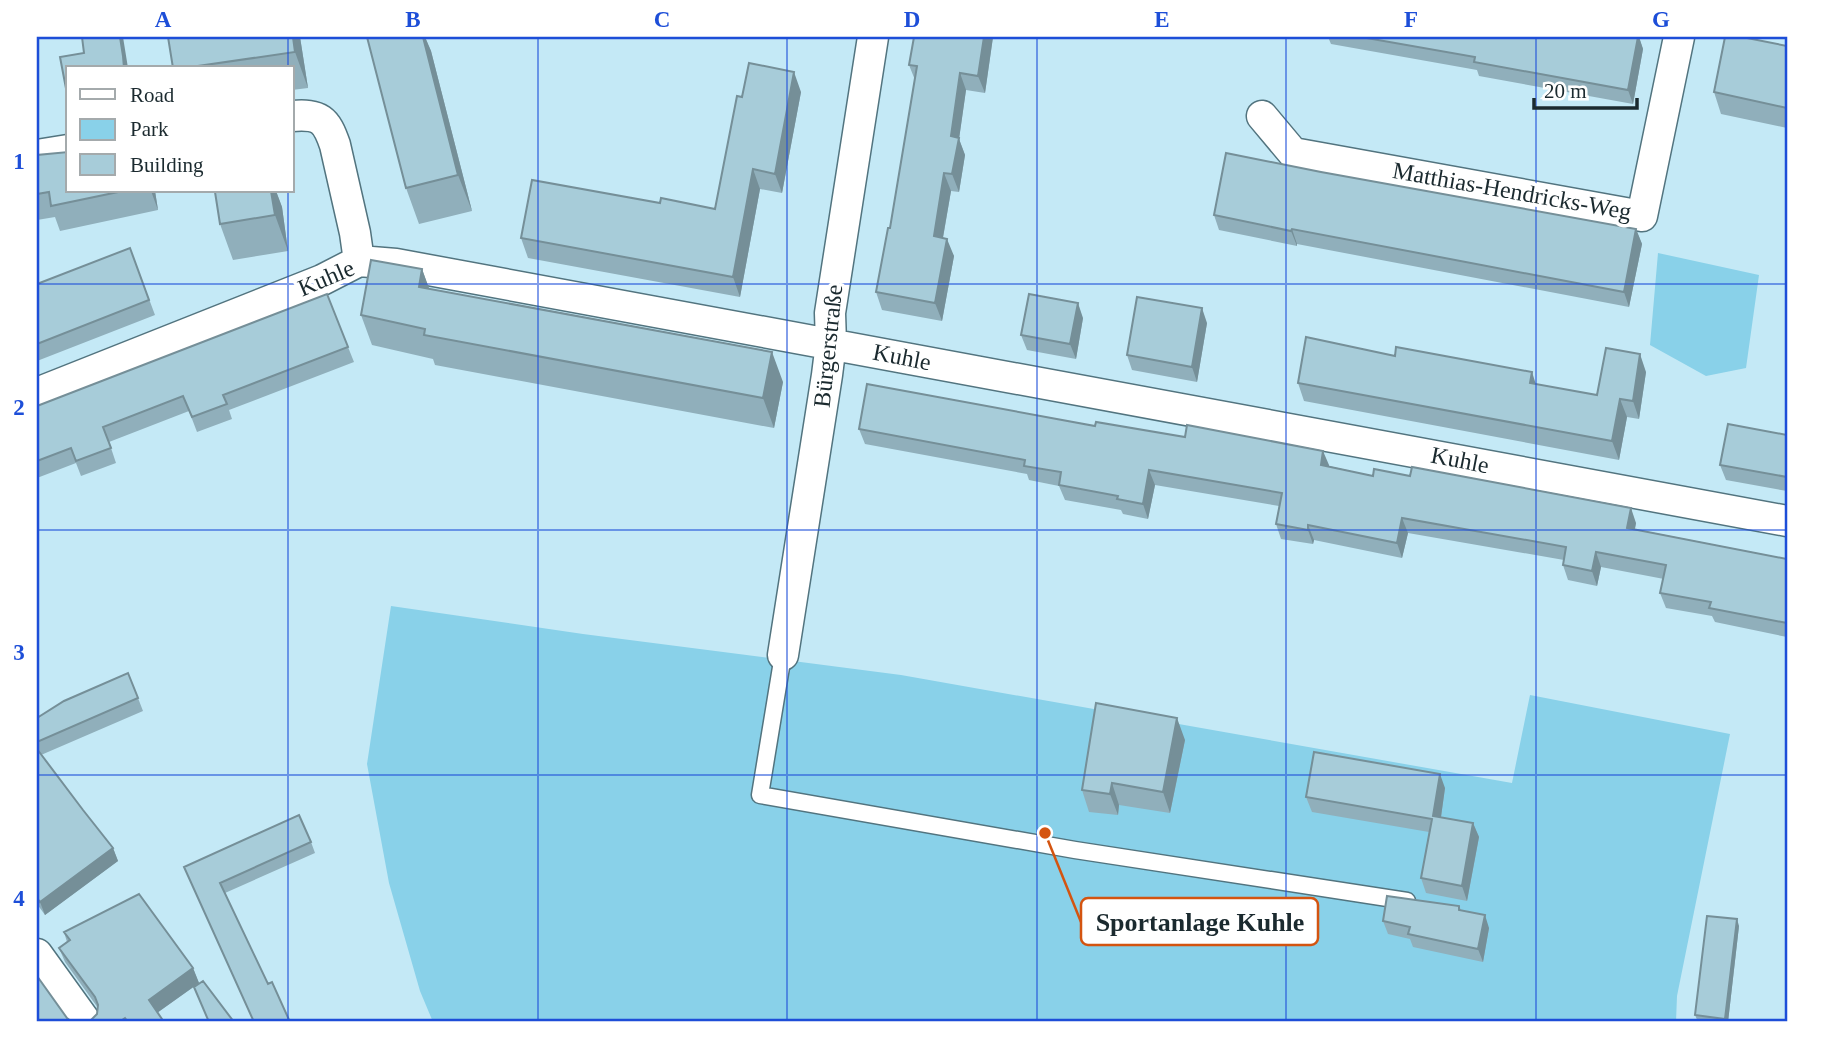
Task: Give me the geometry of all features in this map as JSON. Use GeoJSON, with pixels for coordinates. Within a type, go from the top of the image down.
{"type":"FeatureCollection","features":[{"type":"Feature","properties":{"kind":"street","name":"Bürgerstraße"},"geometry":{"type":"LineString","coordinates":[[783,655],[827,375],[831,343],[830,313],[873,37]]}},
{"type":"Feature","properties":{"kind":"street","name":"Matthias-Hendricks-Weg"},"geometry":{"type":"LineString","coordinates":[[1262,116],[1293,153],[1642,216],[1679,37]]}},
{"type":"Feature","properties":{"kind":"street"},"geometry":{"type":"LineString","coordinates":[[294,116],[317,117],[330,131],[359,261]]}},
{"type":"Feature","properties":{"kind":"street"},"geometry":{"type":"LineString","coordinates":[[37,155],[66,150]]}},
{"type":"Feature","properties":{"kind":"street","name":"Kuhle"},"geometry":{"type":"LineString","coordinates":[[37,393],[310,285],[359,261],[396,264],[831,343],[1787,522]]}},
{"type":"Feature","properties":{"kind":"street"},"geometry":{"type":"LineString","coordinates":[[37,954],[86,1022]]}},
{"type":"Feature","properties":{"kind":"lane"},"geometry":{"type":"LineString","coordinates":[[783,655],[760,794],[1074,850],[1420,903]]}},
{"type":"Feature","properties":{"kind":"green space"},"geometry":{"type":"Polygon","coordinates":[[[1658,253],[1759,275],[1746,368],[1706,376],[1650,345],[1658,253]]]}},
{"type":"Feature","properties":{"kind":"green space"},"geometry":{"type":"Polygon","coordinates":[[[391,606],[901,675],[1512,783],[1530,695],[1730,734],[1677,996],[1676,1022],[433,1022],[420,991],[389,883],[367,764],[391,606]]]}},
{"type":"Feature","properties":{"kind":"building"},"geometry":{"type":"Polygon","coordinates":[[[82,37],[120,37],[124,66],[66,66],[66,88],[60,57],[84,53],[82,37]]]}},
{"type":"Feature","properties":{"kind":"building"},"geometry":{"type":"Polygon","coordinates":[[[168,37],[293,37],[295,52],[198,66],[173,66],[168,37]]]}},
{"type":"Feature","properties":{"kind":"building"},"geometry":{"type":"Polygon","coordinates":[[[367,37],[423,37],[458,175],[406,188],[367,37]]]}},
{"type":"Feature","properties":{"kind":"building"},"geometry":{"type":"Polygon","coordinates":[[[914,37],[984,37],[978,76],[960,73],[951,136],[959,138],[952,174],[944,173],[934,236],[947,239],[935,303],[876,292],[890,228],[917,66],[909,65],[914,37]]]}},
{"type":"Feature","properties":{"kind":"building"},"geometry":{"type":"Polygon","coordinates":[[[1361,37],[1638,37],[1628,90],[1474,62],[1475,57],[1361,37]]]}},
{"type":"Feature","properties":{"kind":"building"},"geometry":{"type":"Polygon","coordinates":[[[1725,37],[1742,37],[1787,46],[1787,108],[1714,92],[1725,37]]]}},
{"type":"Feature","properties":{"kind":"building"},"geometry":{"type":"Polygon","coordinates":[[[749,63],[794,72],[775,174],[753,169],[733,277],[521,238],[532,180],[660,203],[661,198],[715,209],[737,96],[742,97],[749,63]]]}},
{"type":"Feature","properties":{"kind":"building"},"geometry":{"type":"Polygon","coordinates":[[[66,152],[66,192],[118,192],[51,206],[49,192],[37,194],[37,155],[66,152]]]}},
{"type":"Feature","properties":{"kind":"building"},"geometry":{"type":"Polygon","coordinates":[[[1226,153],[1636,229],[1624,292],[1214,215],[1226,153]]]}},
{"type":"Feature","properties":{"kind":"building"},"geometry":{"type":"Polygon","coordinates":[[[215,192],[271,192],[275,215],[220,224],[215,192]]]}},
{"type":"Feature","properties":{"kind":"building"},"geometry":{"type":"Polygon","coordinates":[[[130,248],[149,300],[37,344],[37,284],[130,248]]]}},
{"type":"Feature","properties":{"kind":"building"},"geometry":{"type":"Polygon","coordinates":[[[371,260],[422,269],[419,287],[772,352],[763,398],[424,335],[425,329],[361,315],[371,260]]]}},
{"type":"Feature","properties":{"kind":"building"},"geometry":{"type":"Polygon","coordinates":[[[327,294],[348,347],[223,395],[227,404],[192,417],[183,396],[103,427],[111,448],[76,461],[71,448],[37,461],[37,406],[327,294]]]}},
{"type":"Feature","properties":{"kind":"building"},"geometry":{"type":"Polygon","coordinates":[[[1029,294],[1078,303],[1070,344],[1021,335],[1029,294]]]}},
{"type":"Feature","properties":{"kind":"building"},"geometry":{"type":"Polygon","coordinates":[[[1137,297],[1202,308],[1192,367],[1127,355],[1137,297]]]}},
{"type":"Feature","properties":{"kind":"building"},"geometry":{"type":"Polygon","coordinates":[[[1306,337],[1395,356],[1396,347],[1532,372],[1530,383],[1597,395],[1606,348],[1640,354],[1633,401],[1620,399],[1612,441],[1298,383],[1306,337]]]}},
{"type":"Feature","properties":{"kind":"building"},"geometry":{"type":"Polygon","coordinates":[[[867,384],[1095,426],[1096,422],[1185,437],[1187,425],[1323,451],[1321,465],[1373,476],[1374,469],[1410,476],[1412,467],[1631,508],[1627,528],[1787,559],[1787,623],[1709,608],[1711,602],[1660,593],[1666,565],[1596,552],[1592,571],[1563,565],[1566,547],[1402,518],[1397,543],[1308,525],[1308,530],[1276,524],[1282,493],[1149,470],[1143,504],[1117,499],[1118,496],[1059,485],[1061,472],[1024,466],[1025,460],[859,429],[867,384]]]}},
{"type":"Feature","properties":{"kind":"building"},"geometry":{"type":"Polygon","coordinates":[[[1728,424],[1787,435],[1787,477],[1720,465],[1728,424]]]}},
{"type":"Feature","properties":{"kind":"building"},"geometry":{"type":"Polygon","coordinates":[[[128,673],[138,698],[37,742],[37,718],[64,701],[128,673]]]}},
{"type":"Feature","properties":{"kind":"building"},"geometry":{"type":"Polygon","coordinates":[[[1096,703],[1177,718],[1163,792],[1112,783],[1110,794],[1082,790],[1096,703]]]}},
{"type":"Feature","properties":{"kind":"building"},"geometry":{"type":"Polygon","coordinates":[[[37,749],[113,848],[40,902],[37,898],[37,749]]]}},
{"type":"Feature","properties":{"kind":"building"},"geometry":{"type":"Polygon","coordinates":[[[1314,752],[1440,774],[1433,816],[1473,823],[1462,886],[1421,878],[1432,819],[1306,797],[1314,752]]]}},
{"type":"Feature","properties":{"kind":"building"},"geometry":{"type":"Polygon","coordinates":[[[299,815],[311,842],[220,883],[268,984],[272,982],[290,1022],[254,1022],[184,867],[299,815]]]}},
{"type":"Feature","properties":{"kind":"building"},"geometry":{"type":"Polygon","coordinates":[[[139,894],[193,968],[149,1000],[164,1022],[128,1022],[125,1018],[119,1022],[89,1022],[97,1014],[98,1005],[59,948],[70,940],[64,932],[139,894]]]}},
{"type":"Feature","properties":{"kind":"building"},"geometry":{"type":"Polygon","coordinates":[[[1387,896],[1459,906],[1459,910],[1485,915],[1478,949],[1408,934],[1410,927],[1383,921],[1387,896]]]}},
{"type":"Feature","properties":{"kind":"building"},"geometry":{"type":"Polygon","coordinates":[[[1707,916],[1737,919],[1725,1019],[1695,1015],[1707,916]]]}},
{"type":"Feature","properties":{"kind":"building"},"geometry":{"type":"Polygon","coordinates":[[[37,976],[67,1018],[72,1022],[37,1022],[37,976]]]}},
{"type":"Feature","properties":{"kind":"building"},"geometry":{"type":"Polygon","coordinates":[[[203,981],[234,1022],[209,1022],[194,987],[203,981]]]}},
{"type":"Feature","properties":{"kind":"place","name":"Sportanlage Kuhle"},"geometry":{"type":"Point","coordinates":[1045,833]}}]}
